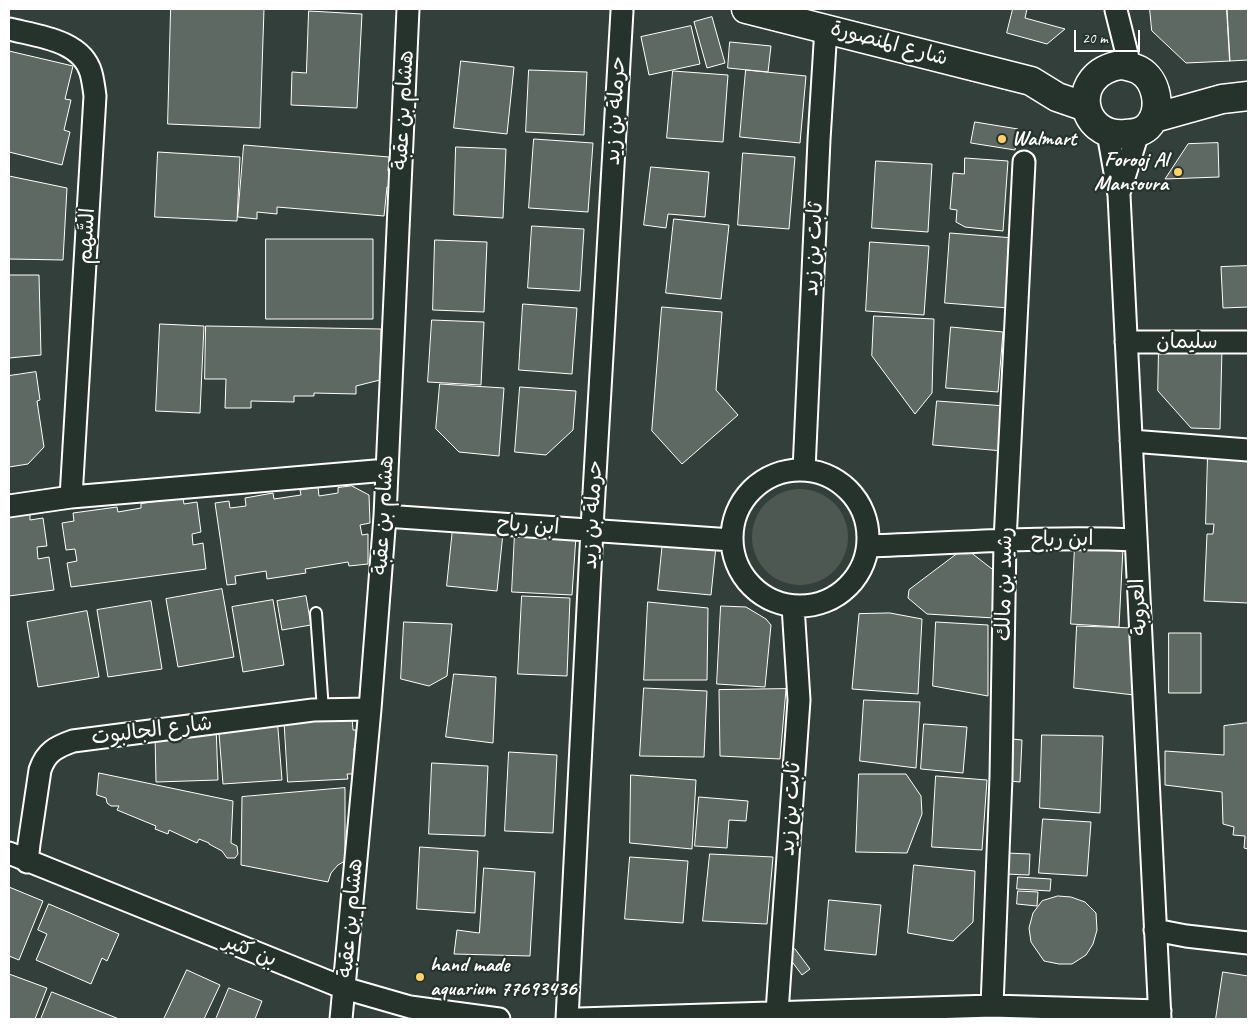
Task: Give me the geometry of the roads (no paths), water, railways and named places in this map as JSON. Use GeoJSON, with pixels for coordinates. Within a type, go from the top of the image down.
{"type":"FeatureCollection","features":[{"type":"Feature","properties":{"kind":"main road","name":"شارع المنصورة"},"geometry":{"type":"LineString","coordinates":[[746,9],[1031,82],[1058,97],[1088,96]]}},
{"type":"Feature","properties":{"kind":"main road"},"geometry":{"type":"LineString","coordinates":[[1146,126],[1156,104],[1154,87],[1148,78],[1140,71],[1120,66],[1102,71],[1094,77],[1088,96],[1090,118],[1108,133],[1120,135],[1235,97]]}},
{"type":"Feature","properties":{"kind":"main road"},"geometry":{"type":"LineString","coordinates":[[1154,87],[1235,97]]}},
{"type":"Feature","properties":{"kind":"street","name":"هشام بن عقبة"},"geometry":{"type":"LineString","coordinates":[[341,1019],[370,709],[385,516],[408,9]]}},
{"type":"Feature","properties":{"kind":"street"},"geometry":{"type":"LineString","coordinates":[[1116,9],[1120,66]]}},
{"type":"Feature","properties":{"kind":"street","name":"حرملة بن زيد"},"geometry":{"type":"LineString","coordinates":[[567,1019],[592,530],[622,11]]}},
{"type":"Feature","properties":{"kind":"street","name":"السَّهم"},"geometry":{"type":"LineString","coordinates":[[9,28],[62,43],[75,49],[84,58],[91,71],[95,96],[71,497]]}},
{"type":"Feature","properties":{"kind":"street","name":"ثابت بن زيد"},"geometry":{"type":"LineString","coordinates":[[804,470],[826,28]]}},
{"type":"Feature","properties":{"kind":"street","name":"العروبة"},"geometry":{"type":"LineString","coordinates":[[1119,195],[1146,126]]}},
{"type":"Feature","properties":{"kind":"street","name":"العروبة"},"geometry":{"type":"LineString","coordinates":[[1108,133],[1119,195],[1160,1015]]}},
{"type":"Feature","properties":{"kind":"street","name":"رشيد بن مالك"},"geometry":{"type":"LineString","coordinates":[[992,1006],[1001,777],[1005,541],[1024,162]]}},
{"type":"Feature","properties":{"kind":"street","name":"سليمان"},"geometry":{"type":"LineString","coordinates":[[1126,342],[1248,342]]}},
{"type":"Feature","properties":{"kind":"street"},"geometry":{"type":"LineString","coordinates":[[1131,441],[1248,450]]}},
{"type":"Feature","properties":{"kind":"street"},"geometry":{"type":"LineString","coordinates":[[9,506],[71,497],[387,470]]}},
{"type":"Feature","properties":{"kind":"street"},"geometry":{"type":"LineString","coordinates":[[804,470],[826,475],[845,486],[859,503],[868,524],[868,546],[863,567],[851,584],[834,598],[815,605],[794,606],[774,602],[757,592],[744,577],[735,560],[732,540],[735,518],[745,498],[761,482],[782,472],[804,470]]}},
{"type":"Feature","properties":{"kind":"street","name":"ابن رباح"},"geometry":{"type":"LineString","coordinates":[[385,516],[732,540]]}},
{"type":"Feature","properties":{"kind":"street","name":"ابن رباح"},"geometry":{"type":"LineString","coordinates":[[868,546],[1005,541],[1136,540]]}},
{"type":"Feature","properties":{"kind":"street","name":"ثابت بن زيد"},"geometry":{"type":"LineString","coordinates":[[777,1012],[799,700],[794,606]]}},
{"type":"Feature","properties":{"kind":"street","name":"شارع الجالبوت"},"geometry":{"type":"LineString","coordinates":[[18,858],[29,844],[43,761],[55,747],[73,741],[323,710],[370,709]]}},
{"type":"Feature","properties":{"kind":"street","name":"بن كثير"},"geometry":{"type":"LineString","coordinates":[[18,858],[344,988],[410,1007],[499,1019]]}},
{"type":"Feature","properties":{"kind":"street"},"geometry":{"type":"LineString","coordinates":[[1156,930],[1248,943]]}},
{"type":"Feature","properties":{"kind":"street"},"geometry":{"type":"LineString","coordinates":[[579,1019],[992,1006],[1160,1015]]}},
{"type":"Feature","properties":{"kind":"lane"},"geometry":{"type":"LineString","coordinates":[[316,614],[323,710]]}},
{"type":"Feature","properties":{"kind":"place","name":"Walmart"},"geometry":{"type":"Point","coordinates":[1002,139]}},
{"type":"Feature","properties":{"kind":"place","name":"Forooj Al Mansoura"},"geometry":{"type":"Point","coordinates":[1178,172]}},
{"type":"Feature","properties":{"kind":"place","name":"hand made aquarium 77693436"},"geometry":{"type":"Point","coordinates":[420,977]}}]}
